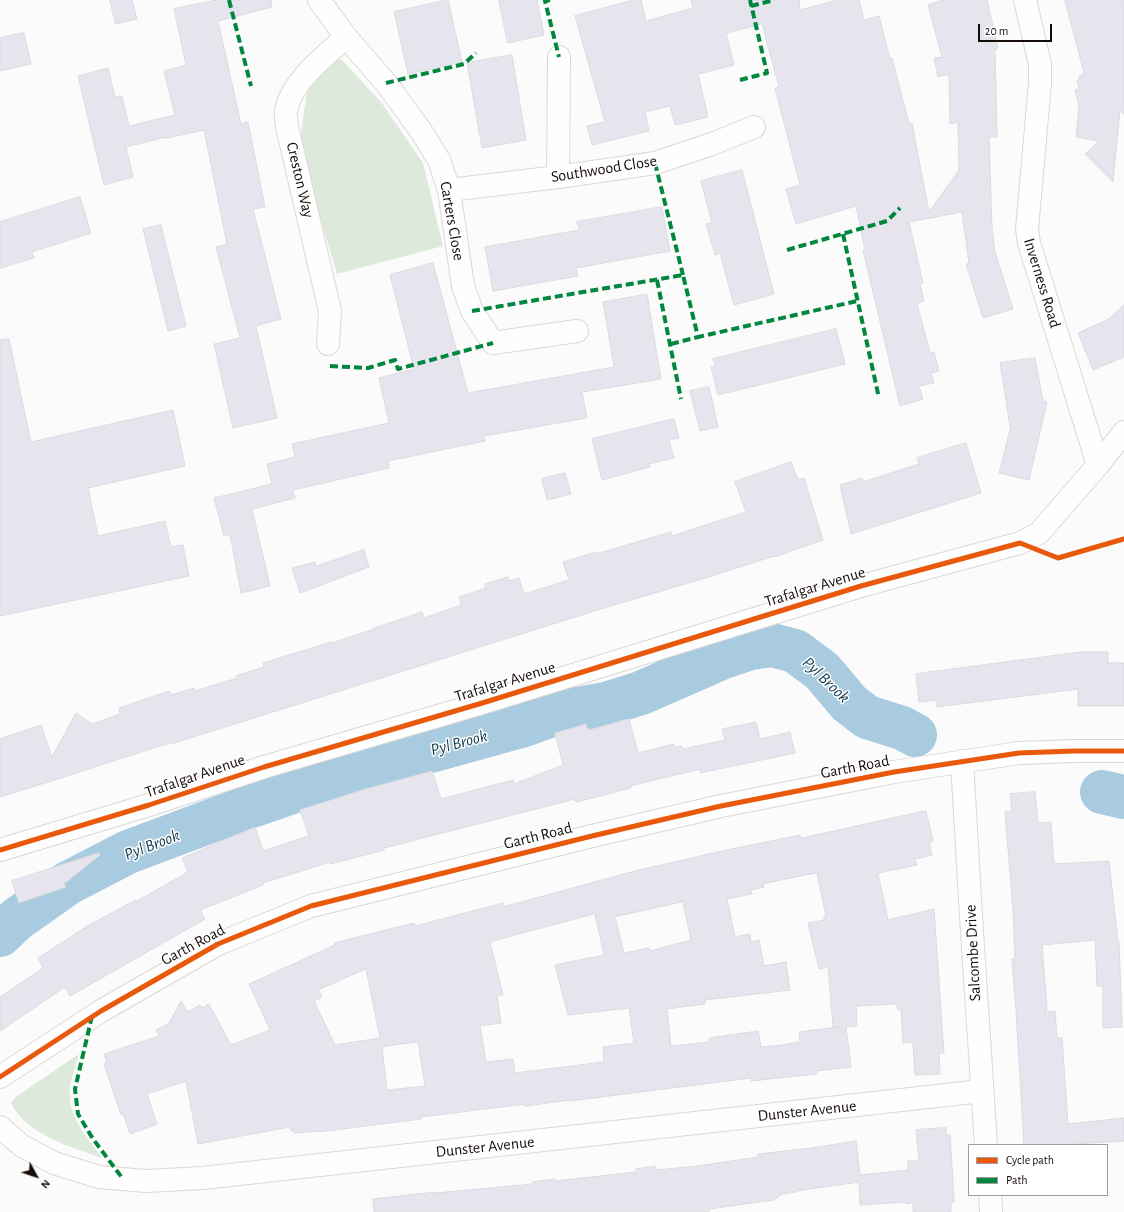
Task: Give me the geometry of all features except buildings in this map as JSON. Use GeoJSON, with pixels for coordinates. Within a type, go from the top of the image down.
{"type":"FeatureCollection","features":[{"type":"Feature","properties":{"kind":"street","name":"Carters Close"},"geometry":{"type":"LineString","coordinates":[[319,0],[346,37],[386,82],[421,131],[439,160],[449,190],[463,286],[472,310],[493,343],[577,331]]}},
{"type":"Feature","properties":{"kind":"street","name":"Inverness Road"},"geometry":{"type":"LineString","coordinates":[[1025,0],[1040,64],[1040,83],[1027,230],[1029,243],[1098,465]]}},
{"type":"Feature","properties":{"kind":"street","name":"Creston Way"},"geometry":{"type":"LineString","coordinates":[[328,344],[330,311],[288,131],[286,111],[295,88],[346,37]]}},
{"type":"Feature","properties":{"kind":"street"},"geometry":{"type":"LineString","coordinates":[[558,177],[559,57]]}},
{"type":"Feature","properties":{"kind":"street","name":"Southwood Close"},"geometry":{"type":"LineString","coordinates":[[449,190],[558,177],[656,163],[712,144],[754,126]]}},
{"type":"Feature","properties":{"kind":"street","name":"Trafalgar Avenue"},"geometry":{"type":"LineString","coordinates":[[0,850],[149,805],[264,767],[479,704],[861,586],[1020,543],[1038,533],[1098,465],[1124,432]]}},
{"type":"Feature","properties":{"kind":"street","name":"Garth Road"},"geometry":{"type":"LineString","coordinates":[[0,1077],[101,1011],[218,944],[311,906],[592,836],[713,808],[894,772],[1020,752],[1124,751]]}},
{"type":"Feature","properties":{"kind":"street","name":"Salcombe Drive"},"geometry":{"type":"LineString","coordinates":[[962,761],[986,1144]]}},
{"type":"Feature","properties":{"kind":"street","name":"Dunster Avenue"},"geometry":{"type":"LineString","coordinates":[[0,1127],[22,1146],[54,1163],[99,1177],[146,1181],[203,1178],[982,1091]]}},
{"type":"Feature","properties":{"kind":"street"},"geometry":{"type":"LineString","coordinates":[[990,1196],[991,1212]]}},
{"type":"Feature","properties":{"kind":"green space"},"geometry":{"type":"Polygon","coordinates":[[[341,59],[381,102],[423,163],[443,246],[337,274],[299,146],[307,92],[324,64],[341,59]]]}},
{"type":"Feature","properties":{"kind":"green space"},"geometry":{"type":"Polygon","coordinates":[[[79,1054],[72,1077],[70,1100],[74,1116],[78,1124],[102,1158],[64,1144],[38,1132],[27,1124],[11,1103],[17,1096],[79,1054]]]}},
{"type":"Feature","properties":{"kind":"waterway","name":"Pyl Brook"},"geometry":{"type":"LineString","coordinates":[[0,935],[17,919],[68,883],[128,852],[243,809],[333,778],[524,725],[560,712],[606,704],[641,693],[721,658],[751,648],[772,645],[795,651],[822,671],[849,703],[867,717],[902,728],[915,735]]}},
{"type":"Feature","properties":{"kind":"waterway","name":"Pyl Brook"},"geometry":{"type":"LineString","coordinates":[[1102,792],[1124,797]]}},
{"type":"Feature","properties":{"kind":"marked path"},"geometry":{"type":"LineString","coordinates":[[229,0],[251,86]]}},
{"type":"Feature","properties":{"kind":"marked path"},"geometry":{"type":"LineString","coordinates":[[550,0],[545,1],[559,57]]}},
{"type":"Feature","properties":{"kind":"marked path"},"geometry":{"type":"LineString","coordinates":[[740,80],[767,73],[750,0]]}},
{"type":"Feature","properties":{"kind":"marked path"},"geometry":{"type":"LineString","coordinates":[[751,6],[774,0]]}},
{"type":"Feature","properties":{"kind":"marked path"},"geometry":{"type":"LineString","coordinates":[[386,83],[464,64],[476,53]]}},
{"type":"Feature","properties":{"kind":"marked path"},"geometry":{"type":"LineString","coordinates":[[655,163],[683,275]]}},
{"type":"Feature","properties":{"kind":"marked path"},"geometry":{"type":"LineString","coordinates":[[787,250],[887,221],[900,208]]}},
{"type":"Feature","properties":{"kind":"marked path"},"geometry":{"type":"LineString","coordinates":[[843,234],[879,398]]}},
{"type":"Feature","properties":{"kind":"marked path"},"geometry":{"type":"LineString","coordinates":[[472,311],[683,275],[698,337],[857,301]]}},
{"type":"Feature","properties":{"kind":"marked path"},"geometry":{"type":"LineString","coordinates":[[657,280],[681,399]]}},
{"type":"Feature","properties":{"kind":"marked path"},"geometry":{"type":"LineString","coordinates":[[671,344],[698,337]]}},
{"type":"Feature","properties":{"kind":"marked path"},"geometry":{"type":"LineString","coordinates":[[330,366],[368,368],[395,360],[398,369],[493,343]]}},
{"type":"Feature","properties":{"kind":"marked path"},"geometry":{"type":"LineString","coordinates":[[92,1016],[75,1089],[78,1114],[93,1139],[123,1179]]}},
{"type":"Feature","properties":{"kind":"cycle path"},"geometry":{"type":"LineString","coordinates":[[0,850],[149,805],[264,767],[479,704],[861,586],[1020,543],[1058,558],[1124,539]]}},
{"type":"Feature","properties":{"kind":"cycle path"},"geometry":{"type":"LineString","coordinates":[[0,1077],[101,1011],[218,944],[311,906],[592,836],[721,806],[894,772],[1019,753],[1124,751]]}}]}
